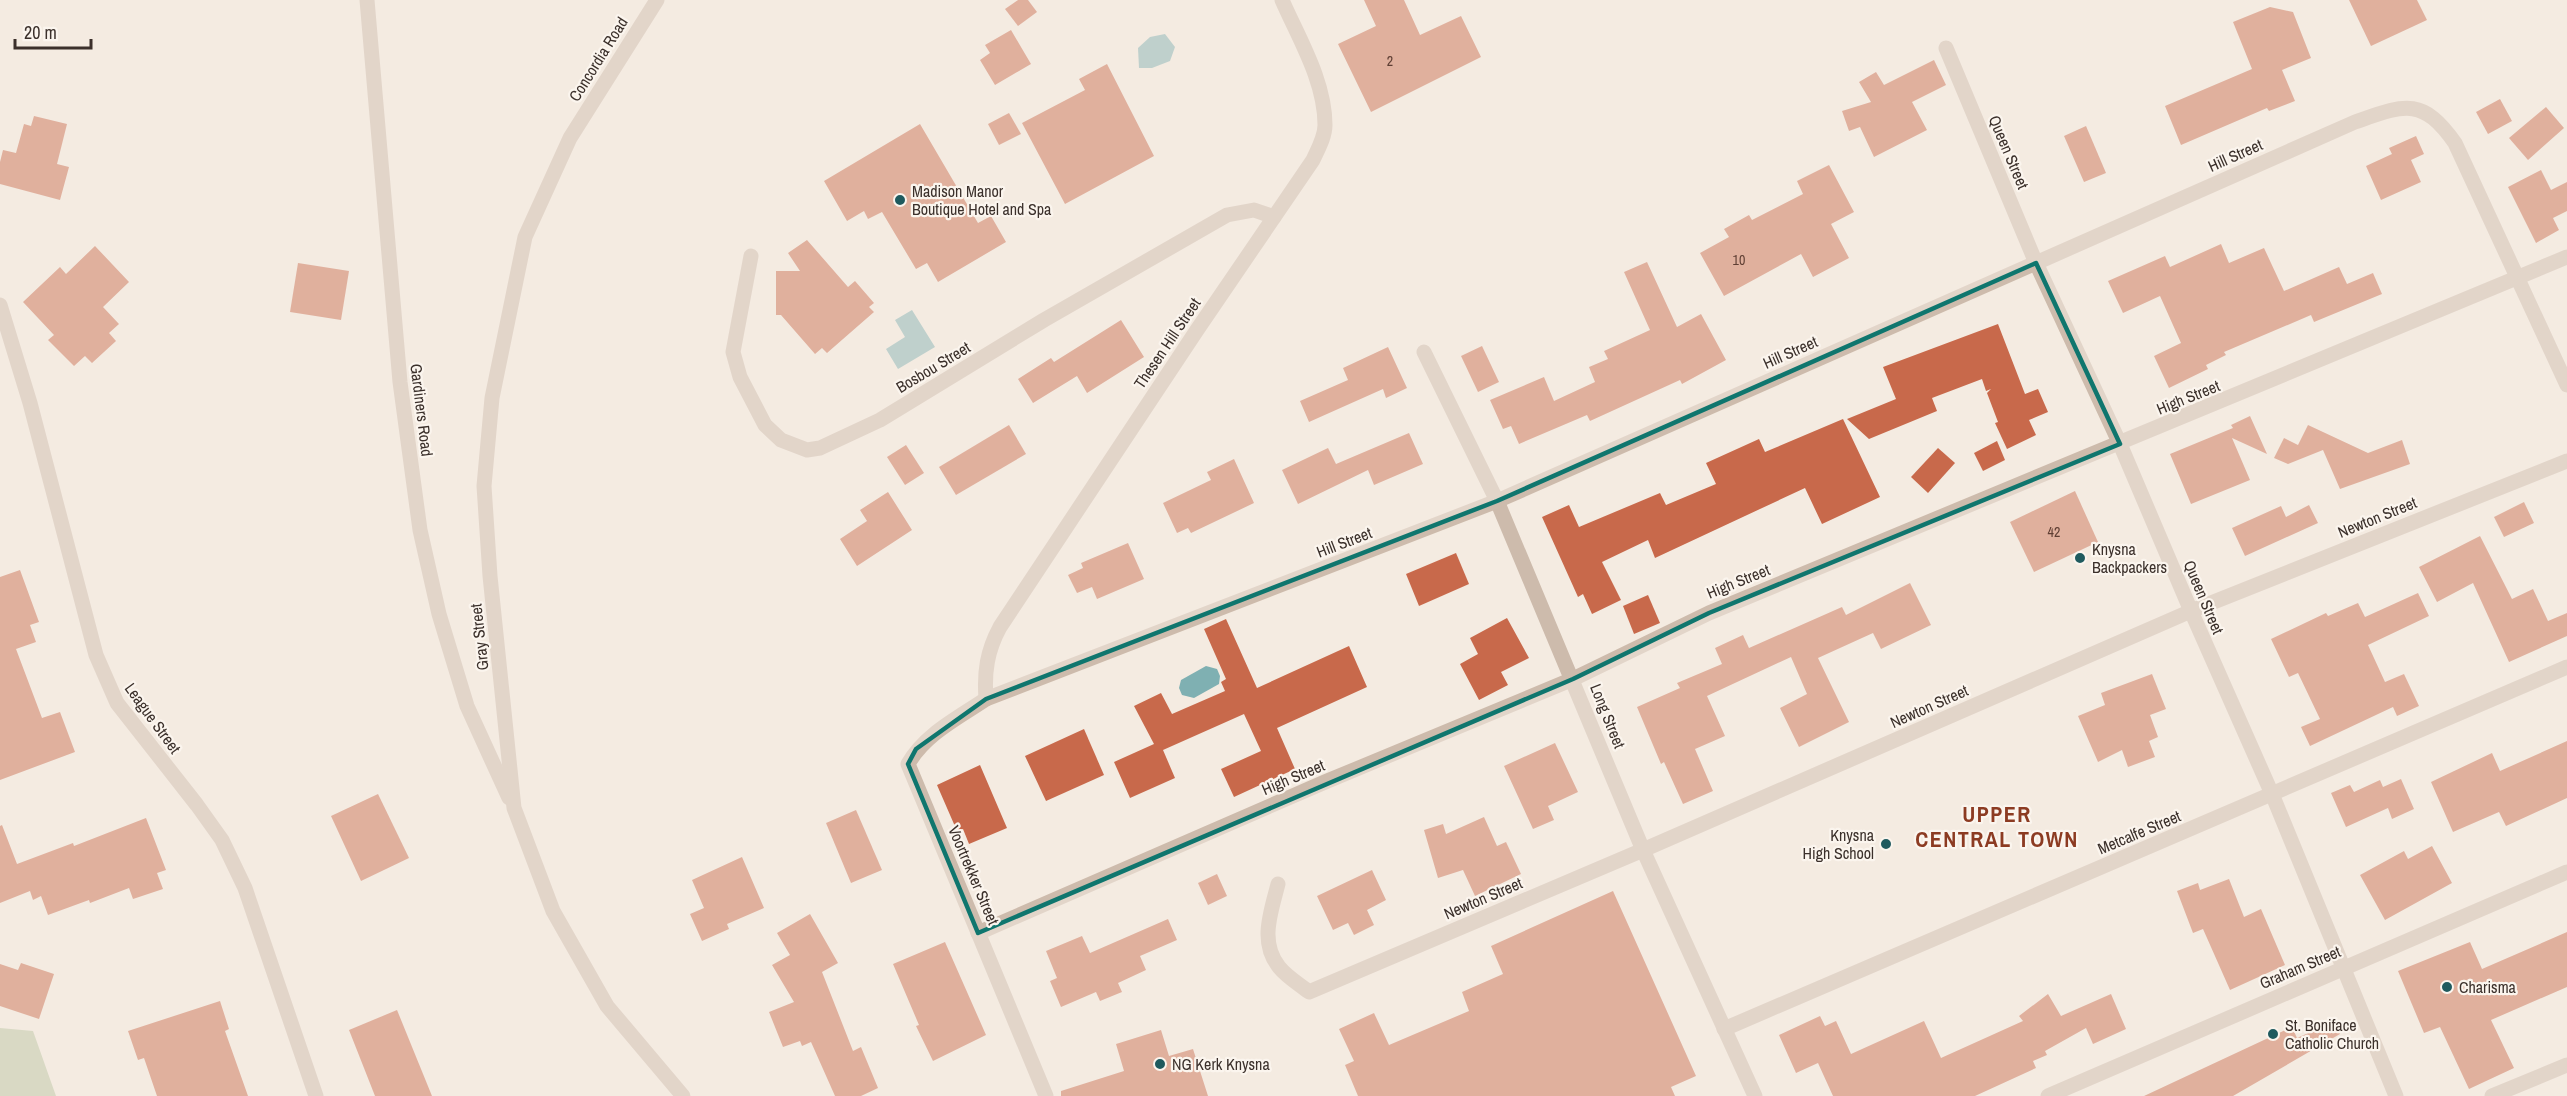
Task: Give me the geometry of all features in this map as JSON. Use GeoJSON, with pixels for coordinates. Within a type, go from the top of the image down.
{"type":"FeatureCollection","features":[{"type":"Feature","properties":{"kind":"street","name":"Gardiners Road"},"geometry":{"type":"LineString","coordinates":[[367,0],[400,382],[420,530],[439,614],[467,706],[514,808]]}},
{"type":"Feature","properties":{"kind":"street","name":"Concordia Road"},"geometry":{"type":"LineString","coordinates":[[570,138],[657,0]]}},
{"type":"Feature","properties":{"kind":"street","name":"Thesen Hill Street"},"geometry":{"type":"LineString","coordinates":[[986,699],[987,658],[1000,627],[1313,160],[1325,126],[1316,79],[1282,0]]}},
{"type":"Feature","properties":{"kind":"street","name":"Queen Street"},"geometry":{"type":"LineString","coordinates":[[1946,48],[2036,263],[2120,444],[2272,794],[2396,1096]]}},
{"type":"Feature","properties":{"kind":"street","name":"Hill Street"},"geometry":{"type":"LineString","coordinates":[[986,699],[1497,501],[2355,122],[2390,110],[2413,107],[2428,113],[2440,122],[2455,143],[2567,385]]}},
{"type":"Feature","properties":{"kind":"street","name":"Gray Street"},"geometry":{"type":"LineString","coordinates":[[570,138],[525,237],[492,398],[484,486],[490,576],[514,808],[553,911],[607,1006],[683,1096]]}},
{"type":"Feature","properties":{"kind":"street","name":"Bosbou Street"},"geometry":{"type":"LineString","coordinates":[[751,256],[733,352],[740,377],[765,425],[781,440],[807,450],[820,448],[880,420],[1044,320],[1227,215],[1254,210],[1274,217]]}},
{"type":"Feature","properties":{"kind":"street","name":"High Street"},"geometry":{"type":"LineString","coordinates":[[978,933],[1325,782],[1573,679],[1708,613],[2567,257]]}},
{"type":"Feature","properties":{"kind":"street","name":"League Street"},"geometry":{"type":"LineString","coordinates":[[0,305],[30,403],[96,655],[103,674],[117,703],[222,840],[244,888],[316,1096]]}},
{"type":"Feature","properties":{"kind":"street","name":"Long Street"},"geometry":{"type":"LineString","coordinates":[[1424,352],[1497,501],[1643,850],[1755,1096]]}},
{"type":"Feature","properties":{"kind":"street","name":"Newton Street"},"geometry":{"type":"LineString","coordinates":[[1278,884],[1267,932],[1269,942],[1280,968],[1309,992],[1643,850],[2191,611],[2567,461]]}},
{"type":"Feature","properties":{"kind":"street","name":"Metcalfe Street"},"geometry":{"type":"LineString","coordinates":[[1724,1029],[2567,668]]}},
{"type":"Feature","properties":{"kind":"street","name":"Voortrekker Street"},"geometry":{"type":"LineString","coordinates":[[986,699],[930,737],[916,749],[908,764],[1046,1096]]}},
{"type":"Feature","properties":{"kind":"street","name":"Graham Street"},"geometry":{"type":"LineString","coordinates":[[2048,1096],[2567,872]]}},
{"type":"Feature","properties":{"kind":"street"},"geometry":{"type":"LineString","coordinates":[[2492,1096],[2567,1065]]}},
{"type":"Feature","properties":{"kind":"highlighted area"},"geometry":{"type":"Polygon","coordinates":[[[2036,263],[2120,444],[1709,613],[1573,679],[978,933],[908,764],[916,749],[986,699],[1497,501],[2036,263]]]}},
{"type":"Feature","properties":{"kind":"green space"},"geometry":{"type":"Polygon","coordinates":[[[0,1028],[33,1031],[56,1096],[0,1096],[0,1028]]]}},
{"type":"Feature","properties":{"kind":"water"},"geometry":{"type":"Polygon","coordinates":[[[1165,34],[1175,47],[1170,61],[1152,68],[1139,68],[1138,48],[1150,37],[1165,34]]]}},
{"type":"Feature","properties":{"kind":"water"},"geometry":{"type":"Polygon","coordinates":[[[912,310],[935,347],[898,369],[886,349],[905,337],[895,320],[912,310]]]}},
{"type":"Feature","properties":{"kind":"water"},"geometry":{"type":"Polygon","coordinates":[[[1206,666],[1217,669],[1220,676],[1219,684],[1194,698],[1182,695],[1179,688],[1181,680],[1206,666]]]}},
{"type":"Feature","properties":{"kind":"building"},"geometry":{"type":"Polygon","coordinates":[[[1018,0],[1028,0],[1037,12],[1018,26],[1005,9],[1018,0]]]}},
{"type":"Feature","properties":{"kind":"building"},"geometry":{"type":"Polygon","coordinates":[[[1364,0],[1404,0],[1420,35],[1461,16],[1481,57],[1371,112],[1338,44],[1376,26],[1364,0]]]}},
{"type":"Feature","properties":{"kind":"building"},"geometry":{"type":"Polygon","coordinates":[[[2349,0],[2417,0],[2427,20],[2371,46],[2349,0]]]}},
{"type":"Feature","properties":{"kind":"building"},"geometry":{"type":"Polygon","coordinates":[[[2270,7],[2293,12],[2311,58],[2282,70],[2295,101],[2269,111],[2267,108],[2181,145],[2165,106],[2252,69],[2233,22],[2270,7]]]}},
{"type":"Feature","properties":{"kind":"building"},"geometry":{"type":"Polygon","coordinates":[[[1011,30],[1031,64],[995,85],[980,60],[990,53],[985,45],[1011,30]]]}},
{"type":"Feature","properties":{"kind":"building"},"geometry":{"type":"Polygon","coordinates":[[[1934,60],[1946,85],[1912,102],[1927,130],[1874,157],[1860,127],[1849,131],[1842,111],[1871,102],[1859,82],[1876,72],[1884,85],[1934,60]]]}},
{"type":"Feature","properties":{"kind":"building"},"geometry":{"type":"Polygon","coordinates":[[[1107,64],[1154,156],[1065,204],[1022,123],[1085,90],[1079,79],[1107,64]]]}},
{"type":"Feature","properties":{"kind":"building"},"geometry":{"type":"Polygon","coordinates":[[[2500,99],[2512,121],[2488,134],[2476,112],[2500,99]]]}},
{"type":"Feature","properties":{"kind":"building"},"geometry":{"type":"Polygon","coordinates":[[[2546,107],[2564,128],[2528,160],[2509,138],[2546,107]]]}},
{"type":"Feature","properties":{"kind":"building"},"geometry":{"type":"Polygon","coordinates":[[[1009,113],[1021,134],[999,145],[988,124],[1009,113]]]}},
{"type":"Feature","properties":{"kind":"building"},"geometry":{"type":"Polygon","coordinates":[[[34,116],[67,124],[57,164],[69,167],[60,200],[0,184],[0,162],[3,150],[16,153],[24,124],[31,126],[34,116]]]}},
{"type":"Feature","properties":{"kind":"building","name":"Madison Manor Boutique Hotel and Spa"},"geometry":{"type":"Polygon","coordinates":[[[920,124],[978,223],[991,216],[1006,242],[938,282],[927,263],[916,269],[882,212],[868,219],[864,211],[847,221],[824,181],[920,124]]]}},
{"type":"Feature","properties":{"kind":"building"},"geometry":{"type":"Polygon","coordinates":[[[2086,126],[2106,173],[2084,182],[2064,136],[2086,126]]]}},
{"type":"Feature","properties":{"kind":"building"},"geometry":{"type":"Polygon","coordinates":[[[2416,136],[2424,154],[2411,160],[2421,182],[2381,200],[2366,166],[2392,154],[2389,148],[2416,136]]]}},
{"type":"Feature","properties":{"kind":"building"},"geometry":{"type":"Polygon","coordinates":[[[1829,165],[1854,212],[1831,224],[1849,258],[1813,277],[1801,254],[1724,296],[1700,253],[1729,237],[1724,229],[1749,215],[1752,220],[1803,194],[1797,181],[1829,165]]]}},
{"type":"Feature","properties":{"kind":"building"},"geometry":{"type":"Polygon","coordinates":[[[2541,170],[2551,190],[2567,182],[2567,211],[2553,218],[2559,230],[2536,243],[2508,187],[2541,170]]]}},
{"type":"Feature","properties":{"kind":"building"},"geometry":{"type":"Polygon","coordinates":[[[807,240],[848,287],[855,281],[874,303],[869,307],[874,312],[827,353],[822,348],[815,354],[781,315],[776,315],[776,271],[800,271],[788,253],[807,240]]]}},
{"type":"Feature","properties":{"kind":"building"},"geometry":{"type":"Polygon","coordinates":[[[2221,244],[2229,263],[2264,248],[2284,291],[2339,267],[2347,284],[2373,273],[2382,294],[2314,322],[2311,315],[2224,352],[2226,355],[2206,365],[2208,369],[2169,388],[2154,356],[2181,343],[2160,296],[2123,313],[2108,281],[2165,256],[2170,267],[2221,244]]]}},
{"type":"Feature","properties":{"kind":"building"},"geometry":{"type":"Polygon","coordinates":[[[95,246],[129,282],[103,307],[119,324],[109,333],[116,341],[92,363],[85,356],[74,366],[48,340],[54,335],[23,302],[60,267],[66,274],[95,246]]]}},
{"type":"Feature","properties":{"kind":"building"},"geometry":{"type":"Polygon","coordinates":[[[1647,262],[1677,327],[1701,314],[1726,360],[1682,384],[1680,380],[1590,421],[1587,415],[1519,444],[1511,426],[1503,429],[1490,400],[1544,377],[1554,401],[1595,382],[1589,367],[1608,359],[1604,351],[1650,330],[1624,272],[1647,262]]]}},
{"type":"Feature","properties":{"kind":"building"},"geometry":{"type":"Polygon","coordinates":[[[298,263],[349,271],[341,320],[290,312],[298,263]]]}},
{"type":"Feature","properties":{"kind":"building"},"geometry":{"type":"Polygon","coordinates":[[[1121,320],[1144,357],[1087,393],[1077,376],[1033,403],[1018,379],[1051,358],[1054,362],[1121,320]]]}},
{"type":"Feature","properties":{"kind":"building"},"geometry":{"type":"Polygon","coordinates":[[[1998,324],[2025,394],[2038,389],[2048,412],[2029,420],[2036,435],[2007,449],[1995,423],[1998,422],[1987,393],[1991,389],[1986,391],[1982,379],[1932,398],[1937,411],[1869,439],[1847,419],[1896,399],[1883,367],[1998,324]]]}},
{"type":"Feature","properties":{"kind":"building"},"geometry":{"type":"Polygon","coordinates":[[[1482,346],[1499,382],[1478,392],[1461,356],[1482,346]]]}},
{"type":"Feature","properties":{"kind":"building"},"geometry":{"type":"Polygon","coordinates":[[[1388,347],[1407,388],[1386,398],[1383,389],[1309,422],[1300,401],[1348,380],[1343,368],[1388,347]]]}},
{"type":"Feature","properties":{"kind":"building"},"geometry":{"type":"Polygon","coordinates":[[[2250,416],[2267,454],[2232,438],[2250,480],[2191,504],[2170,454],[2233,428],[2231,425],[2250,416]]]}},
{"type":"Feature","properties":{"kind":"building"},"geometry":{"type":"Polygon","coordinates":[[[1843,419],[1880,497],[1822,524],[1805,488],[1655,558],[1648,540],[1602,562],[1621,600],[1592,614],[1583,594],[1578,597],[1542,517],[1569,505],[1579,527],[1660,493],[1666,505],[1716,484],[1706,463],[1759,439],[1765,452],[1843,419]]]}},
{"type":"Feature","properties":{"kind":"building"},"geometry":{"type":"Polygon","coordinates":[[[1009,425],[1026,454],[956,495],[939,467],[1009,425]]]}},
{"type":"Feature","properties":{"kind":"building"},"geometry":{"type":"Polygon","coordinates":[[[2308,425],[2368,453],[2402,440],[2410,464],[2340,489],[2323,450],[2288,464],[2274,458],[2284,438],[2298,445],[2308,425]]]}},
{"type":"Feature","properties":{"kind":"building"},"geometry":{"type":"Polygon","coordinates":[[[1409,433],[1423,464],[1374,485],[1368,470],[1298,504],[1282,470],[1328,448],[1336,464],[1409,433]]]}},
{"type":"Feature","properties":{"kind":"building"},"geometry":{"type":"Polygon","coordinates":[[[1997,441],[2005,460],[1983,471],[1974,453],[1997,441]]]}},
{"type":"Feature","properties":{"kind":"building"},"geometry":{"type":"Polygon","coordinates":[[[906,445],[924,473],[905,485],[887,457],[906,445]]]}},
{"type":"Feature","properties":{"kind":"building"},"geometry":{"type":"Polygon","coordinates":[[[1938,448],[1955,463],[1928,493],[1911,477],[1938,448]]]}},
{"type":"Feature","properties":{"kind":"building"},"geometry":{"type":"Polygon","coordinates":[[[1234,459],[1254,503],[1191,533],[1188,528],[1177,533],[1163,503],[1211,480],[1207,472],[1234,459]]]}},
{"type":"Feature","properties":{"kind":"building"},"geometry":{"type":"Polygon","coordinates":[[[2075,491],[2098,542],[2034,572],[2010,522],[2075,491]]]}},
{"type":"Feature","properties":{"kind":"building"},"geometry":{"type":"Polygon","coordinates":[[[888,492],[912,530],[857,566],[840,539],[867,521],[860,510],[888,492]]]}},
{"type":"Feature","properties":{"kind":"building"},"geometry":{"type":"Polygon","coordinates":[[[2524,502],[2534,523],[2504,537],[2494,517],[2524,502]]]}},
{"type":"Feature","properties":{"kind":"building"},"geometry":{"type":"Polygon","coordinates":[[[2309,505],[2318,523],[2245,556],[2232,528],[2281,506],[2286,517],[2309,505]]]}},
{"type":"Feature","properties":{"kind":"building"},"geometry":{"type":"Polygon","coordinates":[[[2480,536],[2512,599],[2533,589],[2548,621],[2567,613],[2567,636],[2509,662],[2473,583],[2437,602],[2419,567],[2480,536]]]}},
{"type":"Feature","properties":{"kind":"building"},"geometry":{"type":"Polygon","coordinates":[[[1128,543],[1144,579],[1097,599],[1092,587],[1077,593],[1068,575],[1083,568],[1081,563],[1128,543]]]}},
{"type":"Feature","properties":{"kind":"building"},"geometry":{"type":"Polygon","coordinates":[[[1456,553],[1469,584],[1419,606],[1406,574],[1456,553]]]}},
{"type":"Feature","properties":{"kind":"building"},"geometry":{"type":"Polygon","coordinates":[[[20,570],[39,622],[30,625],[36,642],[16,649],[42,718],[60,712],[75,752],[0,780],[0,577],[20,570]]]}},
{"type":"Feature","properties":{"kind":"building"},"geometry":{"type":"Polygon","coordinates":[[[1910,583],[1931,625],[1881,649],[1873,633],[1818,658],[1849,722],[1799,747],[1780,708],[1807,694],[1791,657],[1707,696],[1725,736],[1695,749],[1713,791],[1683,804],[1664,762],[1661,764],[1637,707],[1680,688],[1677,683],[1722,664],[1715,648],[1743,635],[1749,648],[1842,607],[1846,615],[1910,583]]]}},
{"type":"Feature","properties":{"kind":"building"},"geometry":{"type":"Polygon","coordinates":[[[2418,593],[2429,616],[2368,645],[2385,682],[2404,674],[2419,706],[2397,716],[2393,707],[2310,746],[2301,727],[2320,719],[2298,673],[2289,677],[2271,639],[2326,613],[2328,616],[2358,603],[2365,617],[2418,593]]]}},
{"type":"Feature","properties":{"kind":"building"},"geometry":{"type":"Polygon","coordinates":[[[1648,595],[1660,623],[1634,634],[1623,606],[1648,595]]]}},
{"type":"Feature","properties":{"kind":"building"},"geometry":{"type":"Polygon","coordinates":[[[1507,618],[1529,658],[1501,672],[1508,685],[1479,700],[1460,664],[1478,654],[1470,638],[1507,618]]]}},
{"type":"Feature","properties":{"kind":"building"},"geometry":{"type":"Polygon","coordinates":[[[1226,619],[1257,688],[1349,646],[1367,687],[1277,728],[1295,769],[1234,797],[1221,769],[1261,751],[1244,714],[1163,750],[1175,778],[1130,798],[1114,762],[1154,744],[1134,706],[1161,693],[1172,714],[1225,691],[1221,682],[1226,679],[1204,629],[1226,619]]]}},
{"type":"Feature","properties":{"kind":"building"},"geometry":{"type":"Polygon","coordinates":[[[2152,674],[2166,709],[2150,715],[2158,737],[2149,741],[2155,757],[2128,767],[2122,750],[2098,762],[2078,716],[2105,705],[2101,693],[2152,674]]]}},
{"type":"Feature","properties":{"kind":"building"},"geometry":{"type":"Polygon","coordinates":[[[1084,729],[1104,775],[1046,801],[1025,756],[1084,729]]]}},
{"type":"Feature","properties":{"kind":"building"},"geometry":{"type":"Polygon","coordinates":[[[2567,741],[2567,798],[2506,826],[2499,812],[2453,832],[2431,782],[2492,753],[2500,771],[2567,741]]]}},
{"type":"Feature","properties":{"kind":"building"},"geometry":{"type":"Polygon","coordinates":[[[1555,743],[1578,792],[1548,806],[1554,820],[1533,829],[1504,766],[1555,743]]]}},
{"type":"Feature","properties":{"kind":"building"},"geometry":{"type":"Polygon","coordinates":[[[980,765],[1007,828],[969,844],[963,829],[957,831],[937,785],[980,765]]]}},
{"type":"Feature","properties":{"kind":"building"},"geometry":{"type":"Polygon","coordinates":[[[2401,779],[2414,809],[2392,819],[2388,808],[2346,827],[2331,793],[2350,785],[2354,792],[2380,780],[2383,787],[2401,779]]]}},
{"type":"Feature","properties":{"kind":"building"},"geometry":{"type":"Polygon","coordinates":[[[378,794],[409,858],[361,881],[331,816],[378,794]]]}},
{"type":"Feature","properties":{"kind":"building"},"geometry":{"type":"Polygon","coordinates":[[[856,810],[882,870],[851,883],[826,823],[856,810]]]}},
{"type":"Feature","properties":{"kind":"building"},"geometry":{"type":"Polygon","coordinates":[[[1484,817],[1497,846],[1506,842],[1521,874],[1475,896],[1463,870],[1438,878],[1424,830],[1443,824],[1446,834],[1484,817]]]}},
{"type":"Feature","properties":{"kind":"building"},"geometry":{"type":"Polygon","coordinates":[[[146,818],[166,870],[157,873],[163,889],[133,899],[129,888],[90,903],[89,900],[48,915],[41,896],[33,900],[30,891],[0,903],[0,826],[2,825],[17,864],[73,843],[74,846],[146,818]]]}},
{"type":"Feature","properties":{"kind":"building"},"geometry":{"type":"Polygon","coordinates":[[[2432,846],[2452,883],[2385,920],[2360,875],[2404,851],[2408,859],[2432,846]]]}},
{"type":"Feature","properties":{"kind":"building"},"geometry":{"type":"Polygon","coordinates":[[[742,857],[764,908],[727,924],[729,929],[702,941],[690,914],[704,908],[692,880],[742,857]]]}},
{"type":"Feature","properties":{"kind":"building"},"geometry":{"type":"Polygon","coordinates":[[[1372,870],[1386,900],[1367,910],[1374,925],[1354,935],[1348,923],[1333,930],[1317,896],[1372,870]]]}},
{"type":"Feature","properties":{"kind":"building"},"geometry":{"type":"Polygon","coordinates":[[[1217,874],[1227,896],[1208,905],[1198,883],[1217,874]]]}},
{"type":"Feature","properties":{"kind":"building"},"geometry":{"type":"Polygon","coordinates":[[[2229,879],[2244,917],[2261,909],[2285,965],[2230,990],[2203,929],[2193,933],[2177,891],[2198,883],[2200,890],[2229,879]]]}},
{"type":"Feature","properties":{"kind":"building"},"geometry":{"type":"Polygon","coordinates":[[[1613,891],[1696,1076],[1671,1087],[1675,1096],[1358,1096],[1345,1065],[1354,1061],[1339,1029],[1374,1013],[1389,1045],[1469,1011],[1462,992],[1503,974],[1491,946],[1613,891]]]}},
{"type":"Feature","properties":{"kind":"building"},"geometry":{"type":"Polygon","coordinates":[[[810,914],[838,963],[822,972],[853,1051],[861,1047],[878,1088],[861,1096],[835,1096],[811,1042],[802,1046],[800,1041],[783,1047],[769,1012],[794,1002],[772,965],[790,955],[777,933],[810,914]]]}},
{"type":"Feature","properties":{"kind":"building"},"geometry":{"type":"Polygon","coordinates":[[[1168,919],[1177,940],[1140,956],[1146,970],[1118,983],[1122,992],[1100,1001],[1096,992],[1061,1007],[1050,981],[1057,978],[1046,951],[1082,936],[1090,953],[1168,919]]]}},
{"type":"Feature","properties":{"kind":"building"},"geometry":{"type":"Polygon","coordinates":[[[2567,932],[2567,987],[2491,1020],[2514,1068],[2469,1089],[2440,1027],[2424,1033],[2398,971],[2470,942],[2482,969],[2567,932]]]}},
{"type":"Feature","properties":{"kind":"building"},"geometry":{"type":"Polygon","coordinates":[[[945,942],[986,1035],[933,1061],[916,1026],[919,1025],[893,964],[945,942]]]}},
{"type":"Feature","properties":{"kind":"building"},"geometry":{"type":"Polygon","coordinates":[[[21,963],[54,974],[39,1019],[0,1006],[0,964],[18,970],[21,963]]]}},
{"type":"Feature","properties":{"kind":"building"},"geometry":{"type":"Polygon","coordinates":[[[2048,994],[2061,1016],[2111,994],[2126,1029],[2093,1044],[2086,1028],[2045,1051],[2047,1055],[2033,1061],[2036,1068],[1975,1096],[1833,1096],[1818,1063],[1796,1073],[1779,1035],[1820,1016],[1825,1026],[1836,1021],[1851,1054],[1924,1021],[1941,1058],[2023,1021],[2019,1016],[2048,994]]]}},
{"type":"Feature","properties":{"kind":"building"},"geometry":{"type":"Polygon","coordinates":[[[220,1001],[229,1029],[225,1031],[248,1096],[157,1096],[144,1058],[138,1060],[128,1031],[220,1001]]]}},
{"type":"Feature","properties":{"kind":"building"},"geometry":{"type":"Polygon","coordinates":[[[397,1010],[432,1096],[375,1096],[349,1030],[397,1010]]]}},
{"type":"Feature","properties":{"kind":"building"},"geometry":{"type":"Polygon","coordinates":[[[2333,1022],[2340,1034],[2233,1096],[2144,1096],[2292,1027],[2297,1038],[2333,1022]]]}},
{"type":"Feature","properties":{"kind":"building","name":"NG Kerk Knysna"},"geometry":{"type":"Polygon","coordinates":[[[1161,1030],[1169,1056],[1193,1049],[1208,1096],[1061,1096],[1061,1091],[1124,1071],[1116,1044],[1161,1030]]]}},
{"type":"Feature","properties":{"kind":"place","name":"Madison Manor Boutique Hotel and Spa"},"geometry":{"type":"Point","coordinates":[900,200]}},
{"type":"Feature","properties":{"kind":"place","name":"Knysna Backpackers"},"geometry":{"type":"Point","coordinates":[2080,558]}},
{"type":"Feature","properties":{"kind":"place","name":"Knysna High School"},"geometry":{"type":"Point","coordinates":[1886,844]}},
{"type":"Feature","properties":{"kind":"place","name":"Charisma"},"geometry":{"type":"Point","coordinates":[2447,987]}},
{"type":"Feature","properties":{"kind":"place","name":"St. Boniface Catholic Church"},"geometry":{"type":"Point","coordinates":[2273,1034]}},
{"type":"Feature","properties":{"kind":"place","name":"NG Kerk Knysna"},"geometry":{"type":"Point","coordinates":[1160,1064]}},
{"type":"Feature","properties":{"kind":"district","name":"UPPER CENTRAL TOWN"},"geometry":{"type":"Point","coordinates":[1997,826]}}]}
